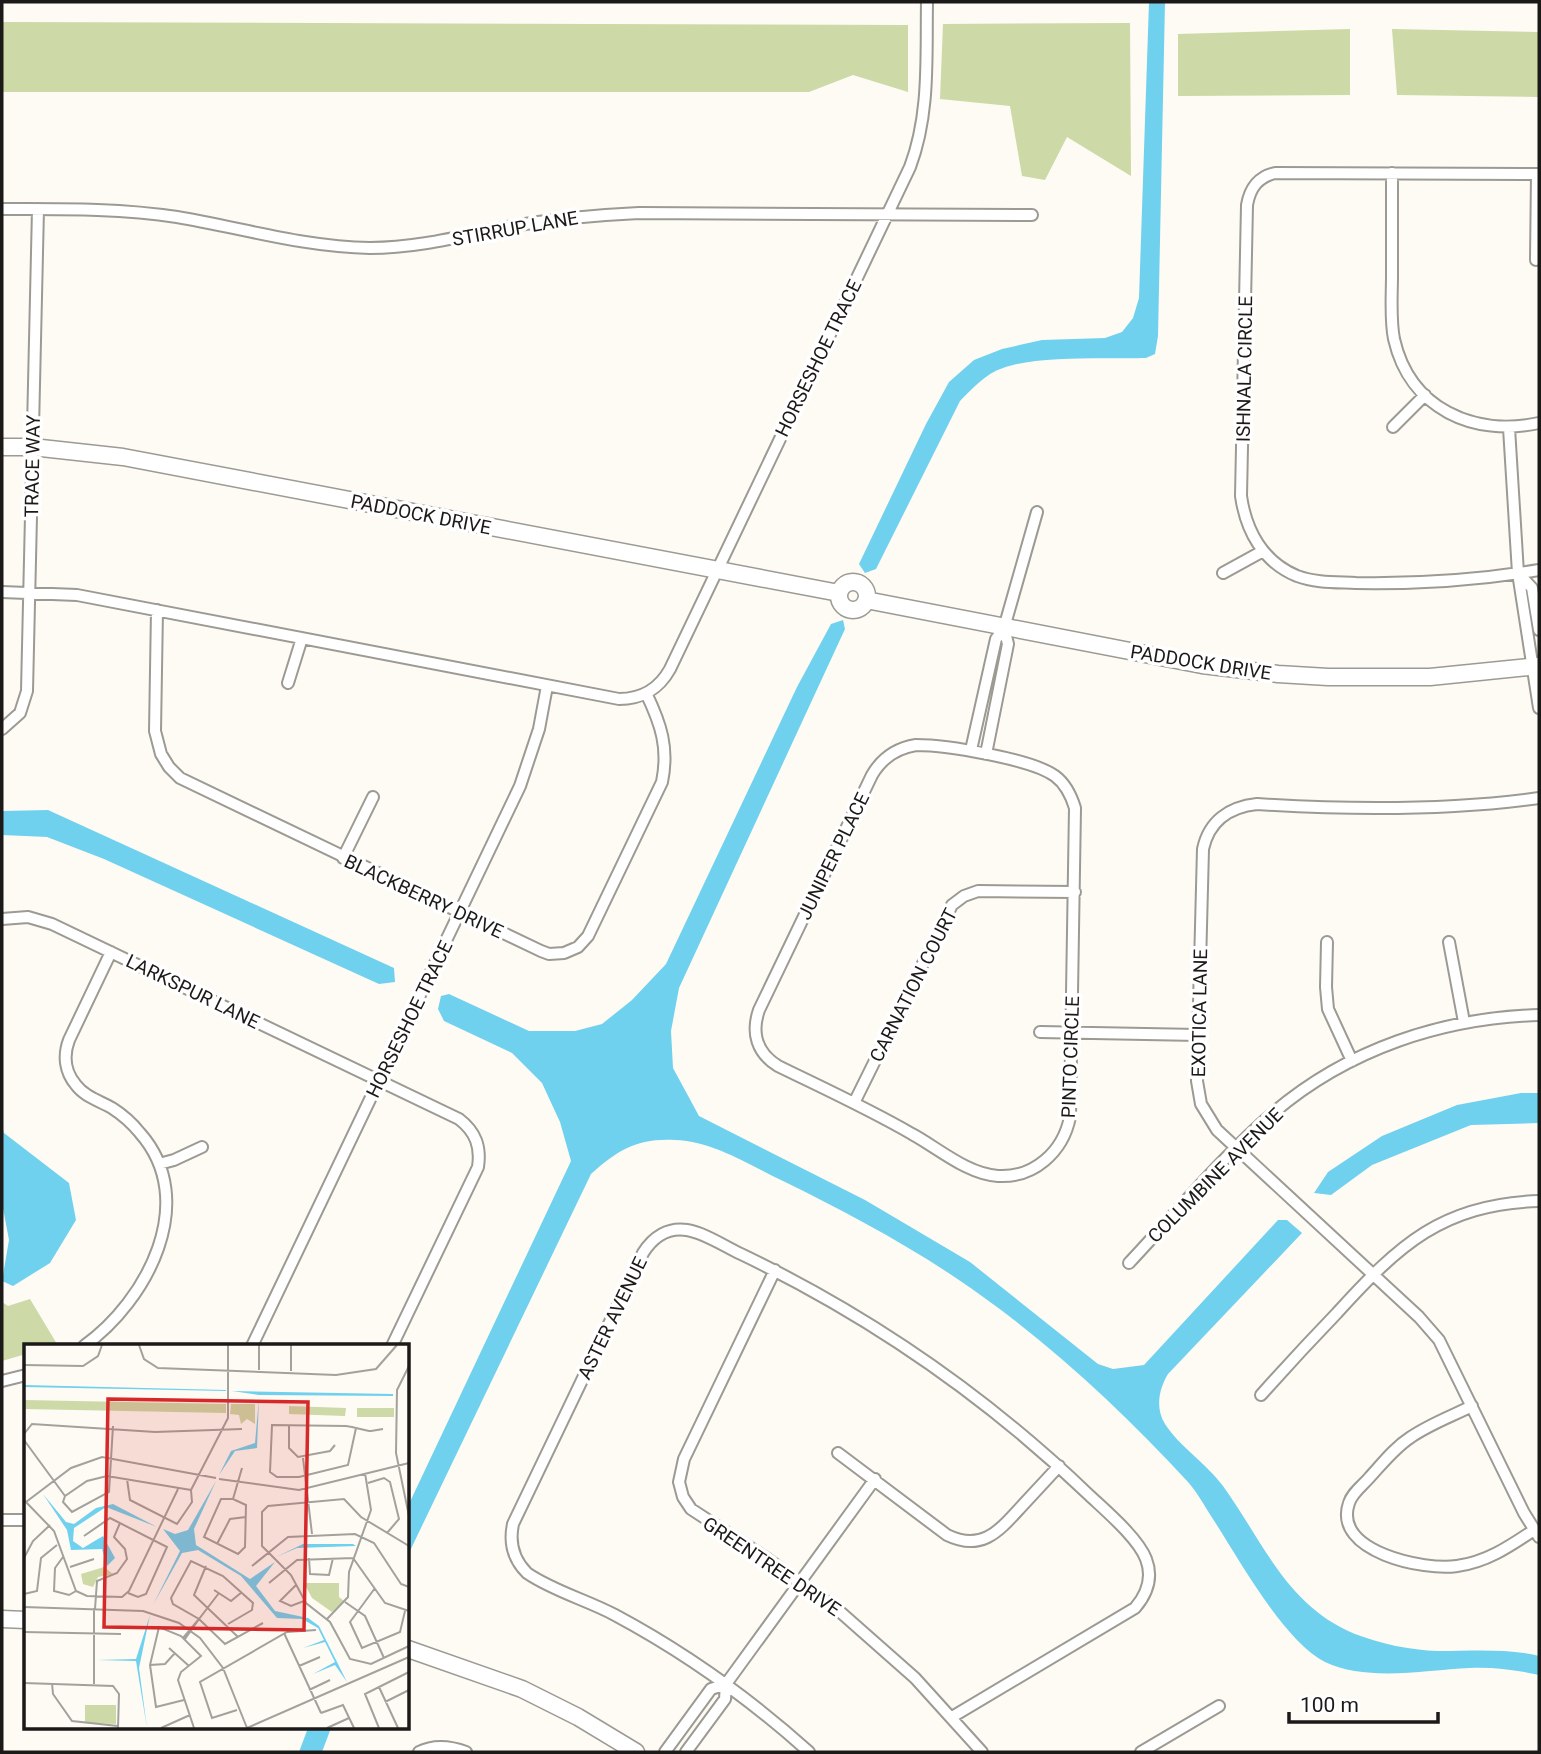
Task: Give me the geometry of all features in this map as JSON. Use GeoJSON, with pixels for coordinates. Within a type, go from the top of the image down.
{"type":"FeatureCollection","features":[{"type":"Feature","properties":{"kind":"street","name":"HORSESHOE TRACE"},"geometry":{"type":"LineString","coordinates":[[646,693],[667,675],[909,167],[922,129],[925,105],[927,2]]}},
{"type":"Feature","properties":{"kind":"street","name":"ISHNALA CIRCLE"},"geometry":{"type":"LineString","coordinates":[[1538,174],[1275,173],[1261,179],[1248,197],[1241,496],[1248,526],[1263,551],[1284,569],[1304,578],[1325,582],[1429,582],[1539,570]]}},
{"type":"Feature","properties":{"kind":"street"},"geometry":{"type":"LineString","coordinates":[[1392,173],[1393,330],[1398,354],[1405,369],[1425,395],[1465,421],[1509,428],[1539,423]]}},
{"type":"Feature","properties":{"kind":"street"},"geometry":{"type":"LineString","coordinates":[[1536,260],[1538,174]]}},
{"type":"Feature","properties":{"kind":"street","name":"STIRRUP LANE"},"geometry":{"type":"LineString","coordinates":[[2,209],[147,214],[214,224],[305,243],[376,248],[440,241],[512,226],[596,215],[1032,215]]}},
{"type":"Feature","properties":{"kind":"street","name":"TRACE WAY"},"geometry":{"type":"LineString","coordinates":[[2,729],[15,719],[24,706],[27,691],[38,209]]}},
{"type":"Feature","properties":{"kind":"street"},"geometry":{"type":"LineString","coordinates":[[1392,427],[1425,395]]}},
{"type":"Feature","properties":{"kind":"street"},"geometry":{"type":"LineString","coordinates":[[1509,428],[1518,573],[1536,666],[1539,708]]}},
{"type":"Feature","properties":{"kind":"street","name":"PADDOCK DRIVE"},"geometry":{"type":"LineString","coordinates":[[2,447],[32,447],[123,457],[839,593],[847,583],[856,583],[866,591],[866,600],[1202,664],[1278,674],[1354,678],[1430,677],[1536,666]]}},
{"type":"Feature","properties":{"kind":"street"},"geometry":{"type":"LineString","coordinates":[[971,750],[996,639],[1004,628],[1037,512]]}},
{"type":"Feature","properties":{"kind":"street"},"geometry":{"type":"LineString","coordinates":[[1223,573],[1263,551]]}},
{"type":"Feature","properties":{"kind":"street"},"geometry":{"type":"LineString","coordinates":[[1518,573],[1532,588],[1539,630]]}},
{"type":"Feature","properties":{"kind":"street"},"geometry":{"type":"LineString","coordinates":[[2,592],[77,595],[619,699],[646,693]]}},
{"type":"Feature","properties":{"kind":"street","name":"BLACKBERRY DRIVE"},"geometry":{"type":"LineString","coordinates":[[157,611],[155,731],[161,754],[169,767],[193,786],[549,954],[571,950],[588,936],[662,782],[665,745],[659,718],[646,693]]}},
{"type":"Feature","properties":{"kind":"street"},"geometry":{"type":"LineString","coordinates":[[986,754],[1009,644],[1004,628]]}},
{"type":"Feature","properties":{"kind":"street"},"geometry":{"type":"LineString","coordinates":[[288,683],[302,638]]}},
{"type":"Feature","properties":{"kind":"street","name":"HORSESHOE TRACE"},"geometry":{"type":"LineString","coordinates":[[253,1344],[520,786],[539,729],[547,686]]}},
{"type":"Feature","properties":{"kind":"street","name":"JUNIPER PLACE"},"geometry":{"type":"LineString","coordinates":[[756,1039],[755,1024],[759,1010],[875,769],[896,750],[909,746],[971,750]]}},
{"type":"Feature","properties":{"kind":"street","name":"PINTO CIRCLE"},"geometry":{"type":"LineString","coordinates":[[756,1039],[762,1052],[772,1062],[855,1103],[983,1173],[998,1176],[1021,1173],[1036,1167],[1059,1146],[1066,1133],[1070,1110],[1076,814],[1067,788],[1052,774],[1040,768],[971,750]]}},
{"type":"Feature","properties":{"kind":"street"},"geometry":{"type":"LineString","coordinates":[[344,858],[373,797]]}},
{"type":"Feature","properties":{"kind":"street","name":"EXOTICA LANE"},"geometry":{"type":"LineString","coordinates":[[1537,1533],[1439,1340],[1419,1317],[1212,1124],[1201,1104],[1197,1081],[1203,849],[1210,829],[1224,814],[1243,805],[1257,804],[1362,809],[1415,808],[1539,798]]}},
{"type":"Feature","properties":{"kind":"street","name":"CARNATION COURT"},"geometry":{"type":"LineString","coordinates":[[855,1103],[952,905],[964,896],[978,891],[1075,892]]}},
{"type":"Feature","properties":{"kind":"street","name":"LARKSPUR LANE"},"geometry":{"type":"LineString","coordinates":[[2,919],[20,916],[44,920],[465,1124],[477,1143],[479,1157],[475,1174],[393,1344]]}},
{"type":"Feature","properties":{"kind":"street"},"geometry":{"type":"LineString","coordinates":[[1327,942],[1328,1009],[1352,1061]]}},
{"type":"Feature","properties":{"kind":"street"},"geometry":{"type":"LineString","coordinates":[[1450,943],[1464,1022]]}},
{"type":"Feature","properties":{"kind":"street"},"geometry":{"type":"LineString","coordinates":[[86,1344],[123,1310],[145,1276],[159,1247],[167,1207],[159,1164],[143,1136],[113,1109],[82,1092],[74,1084],[67,1070],[65,1055],[69,1040],[111,952]]}},
{"type":"Feature","properties":{"kind":"street","name":"COLUMBINE AVENUE"},"geometry":{"type":"LineString","coordinates":[[1129,1263],[1237,1148],[1274,1112],[1299,1093],[1352,1061],[1405,1038],[1464,1022],[1539,1015]]}},
{"type":"Feature","properties":{"kind":"street"},"geometry":{"type":"LineString","coordinates":[[1040,1032],[1198,1035]]}},
{"type":"Feature","properties":{"kind":"street"},"geometry":{"type":"LineString","coordinates":[[159,1164],[202,1147]]}},
{"type":"Feature","properties":{"kind":"street"},"geometry":{"type":"LineString","coordinates":[[1261,1395],[1373,1274],[1404,1246],[1448,1220],[1497,1205],[1539,1200]]}},
{"type":"Feature","properties":{"kind":"street","name":"ASTER AVENUE"},"geometry":{"type":"LineString","coordinates":[[809,1752],[726,1684],[651,1635],[602,1608],[534,1577],[522,1567],[514,1555],[511,1532],[513,1524],[643,1253],[652,1241],[671,1231],[693,1232],[775,1270],[866,1321],[922,1357],[976,1397],[1059,1466],[1138,1545],[1148,1566],[1147,1588],[1140,1602],[1129,1612],[952,1717]]}},
{"type":"Feature","properties":{"kind":"street","name":"GREENTREE DRIVE"},"geometry":{"type":"LineString","coordinates":[[775,1270],[684,1460],[680,1482],[687,1503],[697,1515],[801,1581],[880,1645],[952,1717],[982,1752]]}},
{"type":"Feature","properties":{"kind":"street"},"geometry":{"type":"LineString","coordinates":[[2,1381],[24,1376]]}},
{"type":"Feature","properties":{"kind":"street"},"geometry":{"type":"LineString","coordinates":[[1472,1406],[1424,1429],[1393,1451],[1352,1497],[1347,1511],[1351,1530],[1383,1554],[1407,1563],[1433,1567],[1475,1563],[1537,1533]]}},
{"type":"Feature","properties":{"kind":"street"},"geometry":{"type":"LineString","coordinates":[[838,1453],[947,1535],[961,1541],[976,1541],[991,1536],[1003,1527],[1059,1466]]}},
{"type":"Feature","properties":{"kind":"street"},"geometry":{"type":"LineString","coordinates":[[686,1752],[725,1699],[726,1684],[875,1479]]}},
{"type":"Feature","properties":{"kind":"street"},"geometry":{"type":"LineString","coordinates":[[2,1520],[24,1520]]}},
{"type":"Feature","properties":{"kind":"street"},"geometry":{"type":"LineString","coordinates":[[2,1619],[24,1620]]}},
{"type":"Feature","properties":{"kind":"street"},"geometry":{"type":"LineString","coordinates":[[410,1650],[522,1689],[578,1717],[636,1752]]}},
{"type":"Feature","properties":{"kind":"street"},"geometry":{"type":"LineString","coordinates":[[665,1752],[711,1689],[726,1684]]}},
{"type":"Feature","properties":{"kind":"street"},"geometry":{"type":"LineString","coordinates":[[1141,1752],[1219,1706]]}},
{"type":"Feature","properties":{"kind":"street"},"geometry":{"type":"LineString","coordinates":[[419,1752],[439,1746],[466,1752]]}},
{"type":"Feature","properties":{"kind":"green space"},"geometry":{"type":"Polygon","coordinates":[[[2,22],[908,25],[908,92],[853,75],[809,92],[2,92],[2,22]]]}},
{"type":"Feature","properties":{"kind":"green space"},"geometry":{"type":"Polygon","coordinates":[[[1130,23],[1131,176],[1067,137],[1045,180],[1022,176],[1010,106],[940,99],[943,24],[1130,23]]]}},
{"type":"Feature","properties":{"kind":"green space"},"geometry":{"type":"Polygon","coordinates":[[[1350,29],[1350,95],[1178,96],[1178,34],[1350,29]]]}},
{"type":"Feature","properties":{"kind":"green space"},"geometry":{"type":"Polygon","coordinates":[[[1392,29],[1539,32],[1539,97],[1397,95],[1392,29]]]}},
{"type":"Feature","properties":{"kind":"green space"},"geometry":{"type":"Polygon","coordinates":[[[30,1299],[57,1344],[24,1344],[24,1355],[2,1361],[2,1302],[8,1306],[30,1299]]]}},
{"type":"Feature","properties":{"kind":"water"},"geometry":{"type":"Polygon","coordinates":[[[1149,2],[1165,2],[1158,336],[1155,354],[1146,358],[1035,361],[1003,368],[985,378],[960,401],[876,569],[865,573],[859,564],[949,382],[974,360],[1002,349],[1042,340],[1105,338],[1122,332],[1133,318],[1139,298],[1149,2]]]}},
{"type":"Feature","properties":{"kind":"water"},"geometry":{"type":"Polygon","coordinates":[[[843,620],[845,629],[679,988],[671,1031],[673,1068],[699,1116],[865,1200],[970,1262],[1098,1364],[1113,1369],[1144,1365],[1278,1220],[1287,1220],[1302,1233],[1168,1374],[1159,1399],[1165,1424],[1223,1486],[1294,1589],[1311,1607],[1331,1622],[1365,1638],[1406,1648],[1502,1651],[1539,1656],[1539,1675],[1479,1668],[1359,1672],[1325,1662],[1293,1636],[1262,1596],[1188,1482],[1107,1400],[1049,1348],[988,1300],[893,1239],[744,1161],[689,1141],[650,1141],[629,1147],[591,1174],[410,1551],[410,1502],[571,1161],[560,1122],[542,1083],[512,1053],[444,1021],[438,1009],[441,996],[449,994],[529,1031],[575,1031],[602,1024],[632,1000],[666,964],[797,687],[831,624],[843,620]]]}},
{"type":"Feature","properties":{"kind":"water"},"geometry":{"type":"Polygon","coordinates":[[[48,810],[394,968],[395,982],[379,984],[104,859],[47,837],[2,835],[2,811],[48,810]]]}},
{"type":"Feature","properties":{"kind":"water"},"geometry":{"type":"Polygon","coordinates":[[[1521,1093],[1539,1093],[1539,1123],[1471,1125],[1372,1165],[1331,1195],[1314,1193],[1328,1172],[1382,1136],[1457,1105],[1521,1093]]]}},
{"type":"Feature","properties":{"kind":"water"},"geometry":{"type":"Polygon","coordinates":[[[2,1126],[4,1133],[69,1183],[76,1220],[50,1263],[13,1286],[2,1281],[9,1240],[2,1203],[2,1126]]]}},
{"type":"Feature","properties":{"kind":"water"},"geometry":{"type":"Polygon","coordinates":[[[307,1730],[330,1730],[322,1752],[299,1752],[307,1730]]]}}]}
